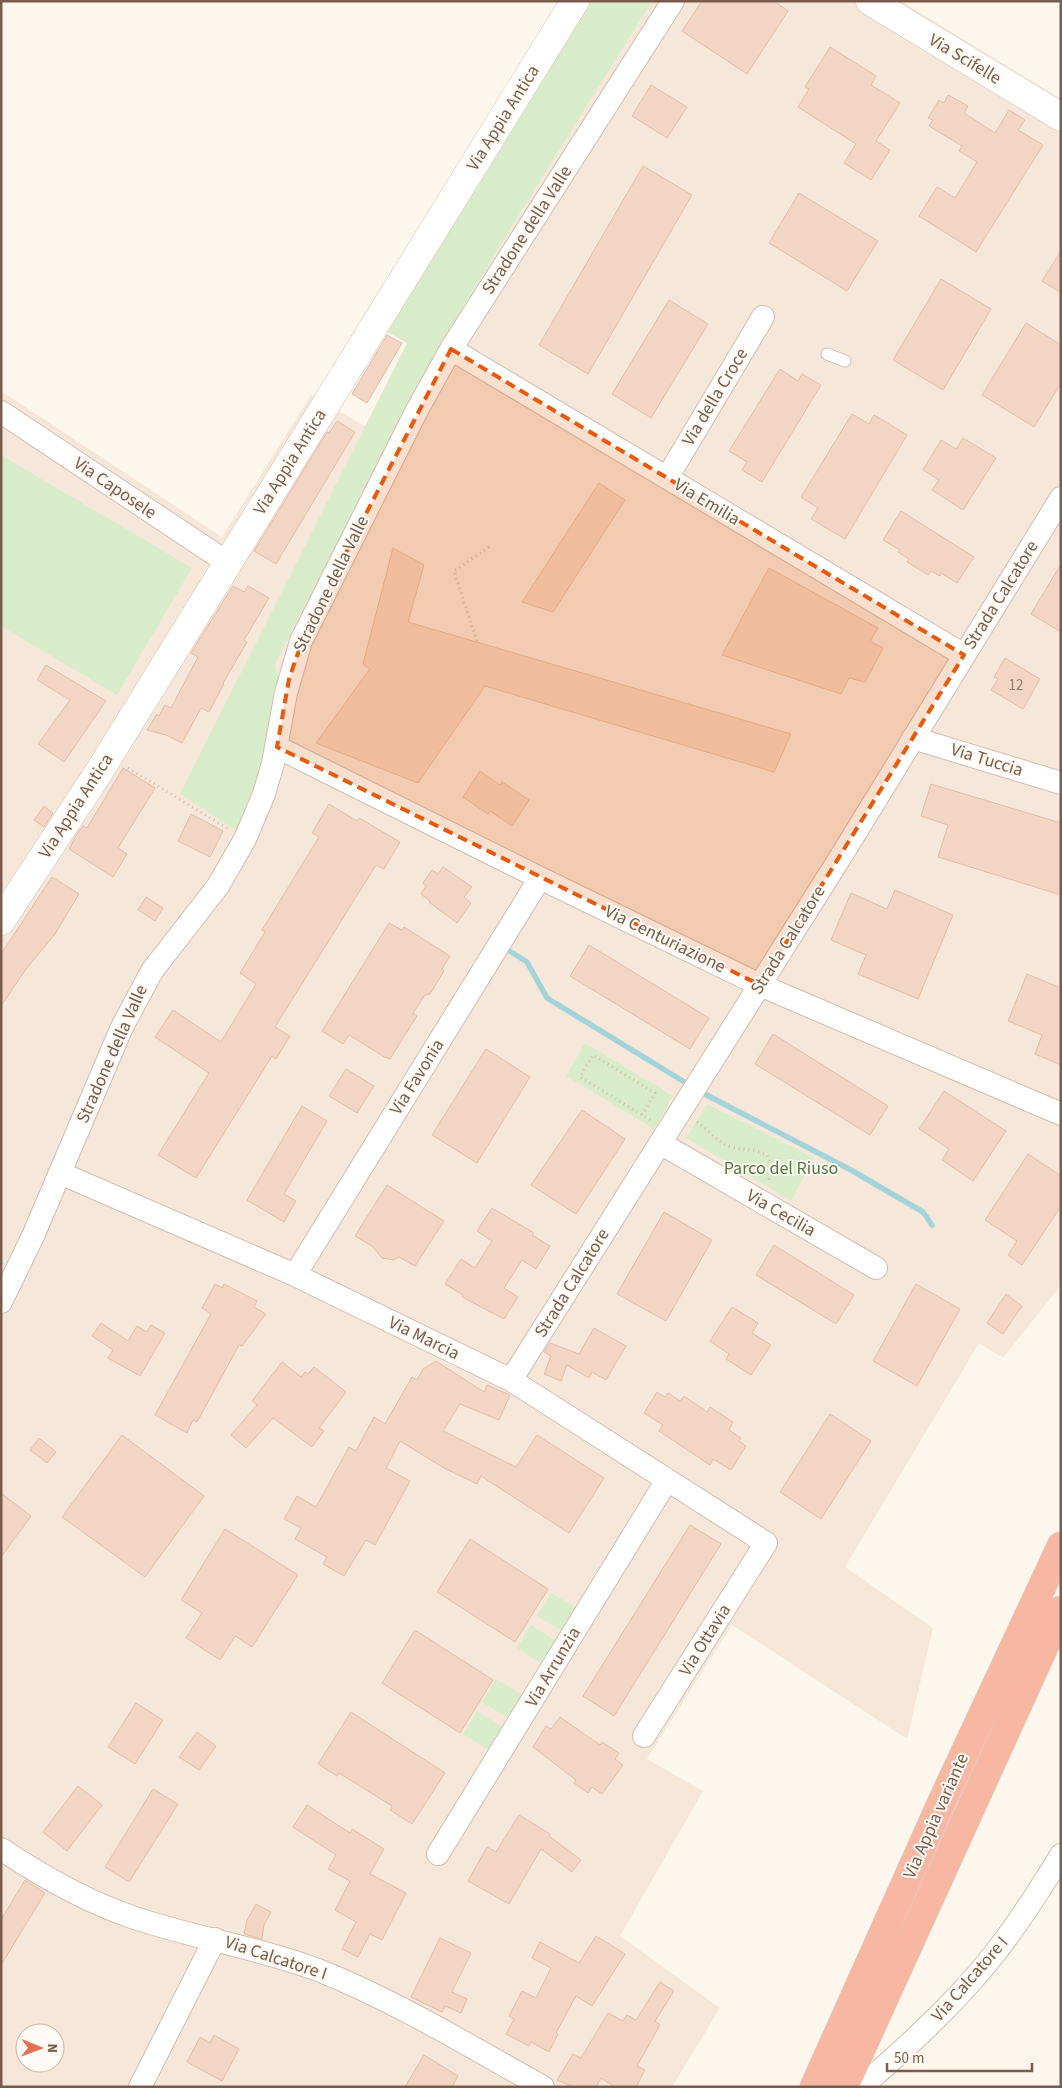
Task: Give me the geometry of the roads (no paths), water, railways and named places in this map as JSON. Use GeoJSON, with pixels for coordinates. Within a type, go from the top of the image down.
{"type":"FeatureCollection","features":[{"type":"Feature","properties":{"kind":"highway","name":"Via Appia variante"},"geometry":{"type":"LineString","coordinates":[[814,2087],[943,1799],[1061,1546]]}},
{"type":"Feature","properties":{"kind":"highway","name":"Via Appia variante"},"geometry":{"type":"LineString","coordinates":[[844,2087],[1061,1610]]}},
{"type":"Feature","properties":{"kind":"street","name":"Via Appia Antica"},"geometry":{"type":"LineString","coordinates":[[1,921],[108,757],[575,1]]}},
{"type":"Feature","properties":{"kind":"street","name":"Stradone della Valle"},"geometry":{"type":"LineString","coordinates":[[1,1302],[28,1249],[137,995],[164,952],[218,886],[245,839],[264,794],[277,747],[293,664],[306,630],[422,402],[451,349],[673,1]]}},
{"type":"Feature","properties":{"kind":"street","name":"Via Scifelle"},"geometry":{"type":"LineString","coordinates":[[870,1],[1061,117]]}},
{"type":"Feature","properties":{"kind":"street","name":"Via della Croce"},"geometry":{"type":"LineString","coordinates":[[667,478],[763,317]]}},
{"type":"Feature","properties":{"kind":"street","name":"Via Emilia"},"geometry":{"type":"LineString","coordinates":[[451,349],[964,656]]}},
{"type":"Feature","properties":{"kind":"street","name":"Via Caposele"},"geometry":{"type":"LineString","coordinates":[[1,412],[228,563]]}},
{"type":"Feature","properties":{"kind":"street","name":"Strada Calcatore"},"geometry":{"type":"LineString","coordinates":[[511,1380],[760,985],[964,656],[1054,522],[1061,498]]}},
{"type":"Feature","properties":{"kind":"street","name":"Via Tuccia"},"geometry":{"type":"LineString","coordinates":[[913,738],[1061,782]]}},
{"type":"Feature","properties":{"kind":"street","name":"Via Centuriazione"},"geometry":{"type":"LineString","coordinates":[[277,747],[760,985],[1061,1114]]}},
{"type":"Feature","properties":{"kind":"street","name":"Via Favonia"},"geometry":{"type":"LineString","coordinates":[[295,1275],[540,878]]}},
{"type":"Feature","properties":{"kind":"street","name":"Via Cecilia"},"geometry":{"type":"LineString","coordinates":[[664,1136],[757,1199],[876,1268]]}},
{"type":"Feature","properties":{"kind":"street","name":"Via Marcia"},"geometry":{"type":"LineString","coordinates":[[60,1172],[295,1275],[511,1380],[766,1543]]}},
{"type":"Feature","properties":{"kind":"street","name":"Via Arrunzia"},"geometry":{"type":"LineString","coordinates":[[438,1854],[667,1480]]}},
{"type":"Feature","properties":{"kind":"street","name":"Via Ottavia"},"geometry":{"type":"LineString","coordinates":[[644,1736],[766,1543]]}},
{"type":"Feature","properties":{"kind":"street","name":"Via Calcatore I"},"geometry":{"type":"LineString","coordinates":[[1,1849],[55,1883],[109,1909],[150,1923],[276,1955],[318,1970],[366,1991],[543,2087]]}},
{"type":"Feature","properties":{"kind":"street","name":"Via Calcatore I"},"geometry":{"type":"LineString","coordinates":[[861,2087],[932,2023],[987,1963],[1018,1923],[1061,1855]]}},
{"type":"Feature","properties":{"kind":"street"},"geometry":{"type":"LineString","coordinates":[[140,2087],[215,1939]]}},
{"type":"Feature","properties":{"kind":"lane"},"geometry":{"type":"LineString","coordinates":[[827,354],[845,361]]}},
{"type":"Feature","properties":{"kind":"waterway"},"geometry":{"type":"LineString","coordinates":[[508,950],[527,962],[547,998],[691,1086]]}},
{"type":"Feature","properties":{"kind":"waterway"},"geometry":{"type":"LineString","coordinates":[[699,1091],[851,1170],[923,1212],[932,1225]]}},
{"type":"Feature","properties":{"kind":"park label","name":"Parco del Riuso"},"geometry":{"type":"Point","coordinates":[781,1168]}}]}
